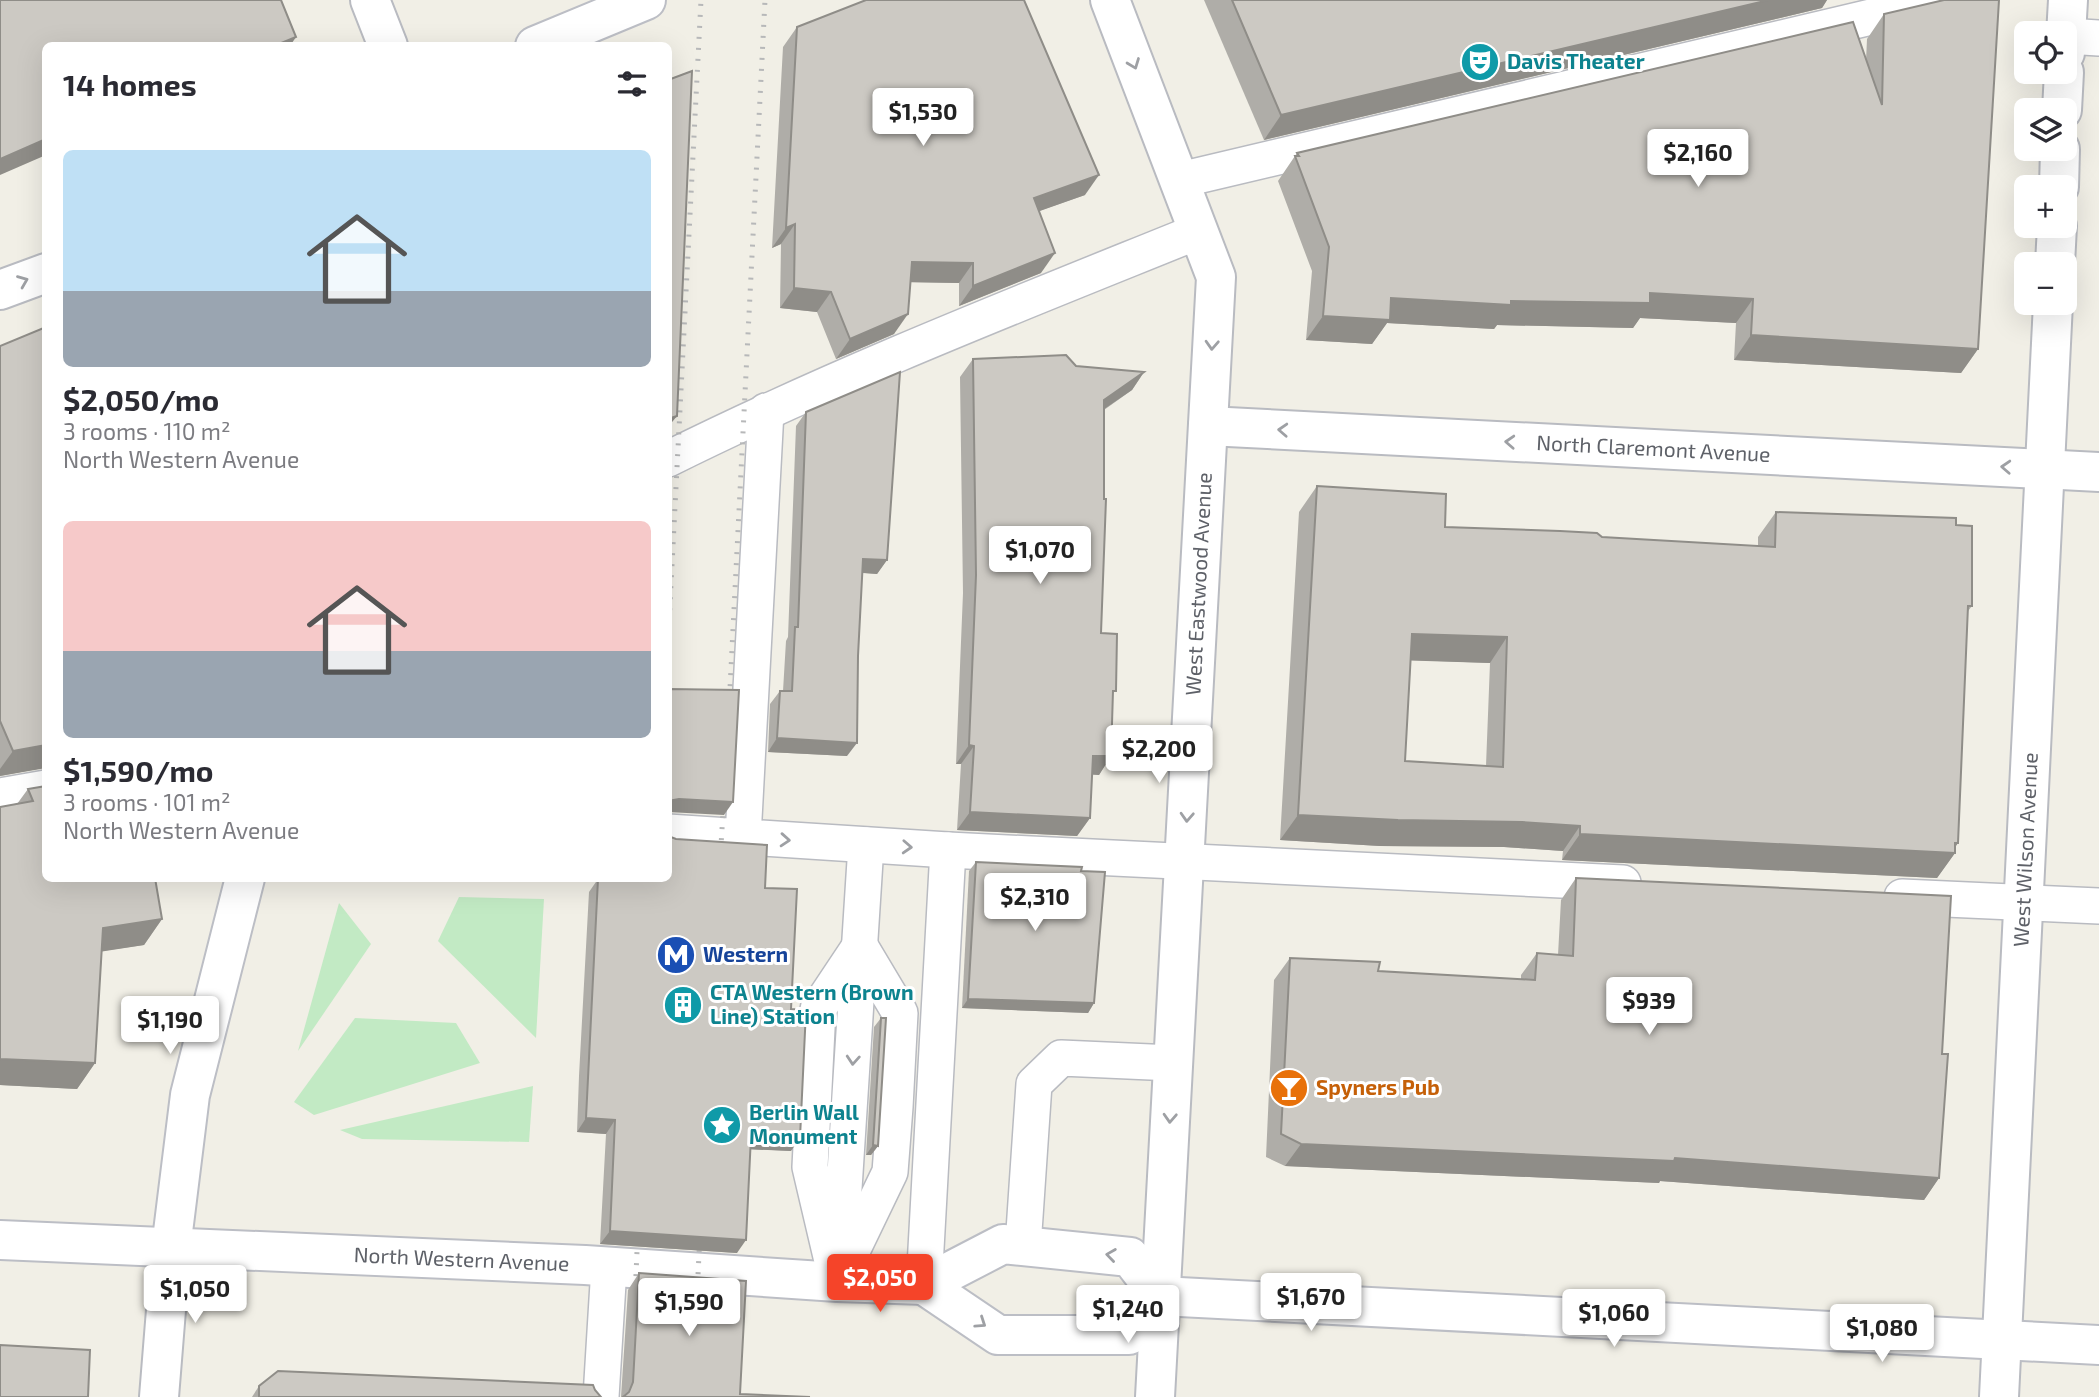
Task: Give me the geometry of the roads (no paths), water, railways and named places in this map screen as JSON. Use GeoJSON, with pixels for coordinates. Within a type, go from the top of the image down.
{"type":"FeatureCollection","features":[{"type":"Feature","properties":{"kind":"street"},"geometry":{"type":"LineString","coordinates":[[370,0],[386,42]]}},
{"type":"Feature","properties":{"kind":"street"},"geometry":{"type":"LineString","coordinates":[[545,42],[646,0]]}},
{"type":"Feature","properties":{"kind":"street","name":"West Eastwood Avenue"},"geometry":{"type":"LineString","coordinates":[[1110,0],[1216,277],[1155,1397]]}},
{"type":"Feature","properties":{"kind":"street"},"geometry":{"type":"LineString","coordinates":[[2067,21],[2068,0]]}},
{"type":"Feature","properties":{"kind":"street"},"geometry":{"type":"LineString","coordinates":[[0,290],[42,274]]}},
{"type":"Feature","properties":{"kind":"street","name":"West Wilson Avenue"},"geometry":{"type":"LineString","coordinates":[[1998,1397],[2052,315]]}},
{"type":"Feature","properties":{"kind":"street","name":"North Claremont Avenue"},"geometry":{"type":"LineString","coordinates":[[1208,426],[2099,472]]}},
{"type":"Feature","properties":{"kind":"street"},"geometry":{"type":"LineString","coordinates":[[159,1397],[171,1248],[190,1095],[244,882]]}},
{"type":"Feature","properties":{"kind":"street","name":"North Western Avenue"},"geometry":{"type":"LineString","coordinates":[[0,1240],[609,1267],[924,1286]]}},
{"type":"Feature","properties":{"kind":"street"},"geometry":{"type":"LineString","coordinates":[[1160,1296],[1129,1335],[998,1335],[924,1286],[1003,1244],[1130,1258],[1160,1296],[2099,1345]]}},
{"type":"Feature","properties":{"kind":"lane"},"geometry":{"type":"LineString","coordinates":[[1180,180],[1943,0]]}},
{"type":"Feature","properties":{"kind":"lane"},"geometry":{"type":"LineString","coordinates":[[2077,37],[2099,38]]}},
{"type":"Feature","properties":{"kind":"lane"},"geometry":{"type":"LineString","coordinates":[[672,457],[766,411],[1048,291],[1199,232]]}},
{"type":"Feature","properties":{"kind":"lane"},"geometry":{"type":"LineString","coordinates":[[743,837],[766,411]]}},
{"type":"Feature","properties":{"kind":"lane"},"geometry":{"type":"LineString","coordinates":[[0,796],[42,789]]}},
{"type":"Feature","properties":{"kind":"lane"},"geometry":{"type":"LineString","coordinates":[[672,832],[948,850],[1652,884]]}},
{"type":"Feature","properties":{"kind":"lane"},"geometry":{"type":"LineString","coordinates":[[838,1282],[810,1167],[818,1009],[860,946],[866,845]]}},
{"type":"Feature","properties":{"kind":"lane"},"geometry":{"type":"LineString","coordinates":[[924,1286],[948,850]]}},
{"type":"Feature","properties":{"kind":"lane"},"geometry":{"type":"LineString","coordinates":[[1873,895],[2099,906]]}},
{"type":"Feature","properties":{"kind":"lane"},"geometry":{"type":"LineString","coordinates":[[838,1282],[890,1172],[891,1159],[900,1013],[860,946]]}},
{"type":"Feature","properties":{"kind":"lane"},"geometry":{"type":"LineString","coordinates":[[1023,1246],[1034,1084],[1061,1058],[1173,1063]]}},
{"type":"Feature","properties":{"kind":"lane"},"geometry":{"type":"LineString","coordinates":[[601,1397],[609,1267]]}},
{"type":"Feature","properties":{"kind":"railway"},"geometry":{"type":"LineString","coordinates":[[672,565],[701,0]]}},
{"type":"Feature","properties":{"kind":"railway"},"geometry":{"type":"LineString","coordinates":[[729,708],[765,0]]}},
{"type":"Feature","properties":{"kind":"railway"},"geometry":{"type":"LineString","coordinates":[[720,862],[724,796]]}},
{"type":"Feature","properties":{"kind":"railway"},"geometry":{"type":"LineString","coordinates":[[635,1298],[638,1228]]}},
{"type":"Feature","properties":{"kind":"railway"},"geometry":{"type":"LineString","coordinates":[[697,1296],[700,1233]]}},
{"type":"Feature","properties":{"kind":"place","name":"Davis Theater"},"geometry":{"type":"Point","coordinates":[1480,62]}},
{"type":"Feature","properties":{"kind":"place","name":"Western"},"geometry":{"type":"Point","coordinates":[676,955]}},
{"type":"Feature","properties":{"kind":"place","name":"CTA Western (Brown Line) Station"},"geometry":{"type":"Point","coordinates":[683,1005]}},
{"type":"Feature","properties":{"kind":"place","name":"Spyners Pub"},"geometry":{"type":"Point","coordinates":[1289,1088]}},
{"type":"Feature","properties":{"kind":"place","name":"Berlin Wall Monument"},"geometry":{"type":"Point","coordinates":[722,1125]}}]}
